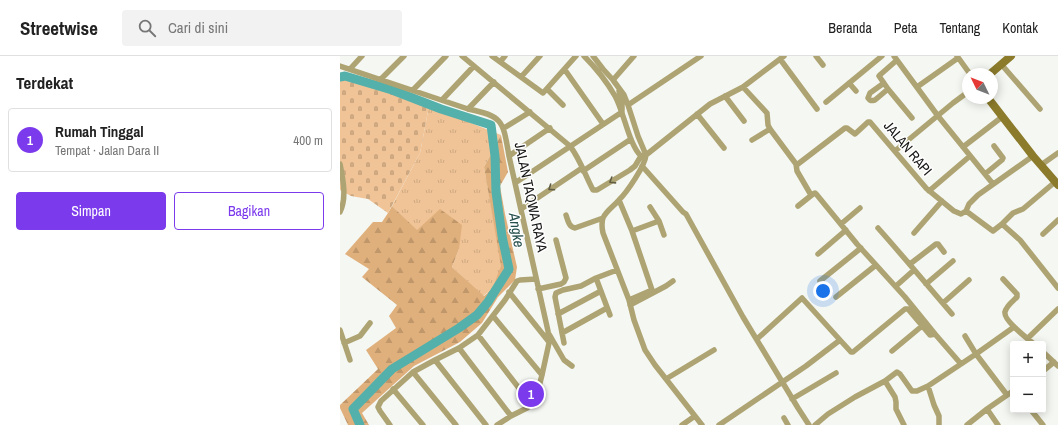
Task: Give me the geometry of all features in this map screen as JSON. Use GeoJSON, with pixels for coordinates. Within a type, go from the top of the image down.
{"type":"FeatureCollection","features":[{"type":"Feature","properties":{"kind":"main road"},"geometry":{"type":"LineString","coordinates":[[997,68],[1009,56]]}},
{"type":"Feature","properties":{"kind":"main road"},"geometry":{"type":"LineString","coordinates":[[992,104],[1057,184]]}},
{"type":"Feature","properties":{"kind":"street"},"geometry":{"type":"LineString","coordinates":[[350,69],[362,56]]}},
{"type":"Feature","properties":{"kind":"street"},"geometry":{"type":"LineString","coordinates":[[381,79],[404,56]]}},
{"type":"Feature","properties":{"kind":"street"},"geometry":{"type":"LineString","coordinates":[[413,90],[446,56]]}},
{"type":"Feature","properties":{"kind":"street"},"geometry":{"type":"LineString","coordinates":[[462,56],[570,146],[579,160],[592,190],[597,190],[630,170],[643,156],[710,104],[743,87],[782,57],[817,109]]}},
{"type":"Feature","properties":{"kind":"street"},"geometry":{"type":"LineString","coordinates":[[492,56],[542,93],[545,92],[576,56]]}},
{"type":"Feature","properties":{"kind":"street"},"geometry":{"type":"LineString","coordinates":[[500,62],[505,56]]}},
{"type":"Feature","properties":{"kind":"street"},"geometry":{"type":"LineString","coordinates":[[521,78],[540,56]]}},
{"type":"Feature","properties":{"kind":"street"},"geometry":{"type":"LineString","coordinates":[[584,56],[615,96],[631,139],[638,154],[643,156]]}},
{"type":"Feature","properties":{"kind":"street"},"geometry":{"type":"LineString","coordinates":[[594,56],[624,95],[643,156],[646,159],[628,190],[603,218],[602,224],[604,233],[645,350],[702,425]]}},
{"type":"Feature","properties":{"kind":"street"},"geometry":{"type":"LineString","coordinates":[[613,80],[634,56]]}},
{"type":"Feature","properties":{"kind":"street"},"geometry":{"type":"LineString","coordinates":[[628,105],[701,56]]}},
{"type":"Feature","properties":{"kind":"street"},"geometry":{"type":"LineString","coordinates":[[816,56],[822,65]]}},
{"type":"Feature","properties":{"kind":"street"},"geometry":{"type":"LineString","coordinates":[[826,102],[882,56]]}},
{"type":"Feature","properties":{"kind":"street"},"geometry":{"type":"LineString","coordinates":[[917,87],[957,57],[965,68]]}},
{"type":"Feature","properties":{"kind":"street"},"geometry":{"type":"LineString","coordinates":[[912,118],[888,89],[879,75],[896,58],[938,116],[993,184]]}},
{"type":"Feature","properties":{"kind":"street"},"geometry":{"type":"LineString","coordinates":[[1001,64],[1040,109]]}},
{"type":"Feature","properties":{"kind":"street","name":"JALAN TAQWA RAYA"},"geometry":{"type":"LineString","coordinates":[[340,66],[468,109],[492,115],[504,128],[548,332],[549,343],[542,375],[535,402],[532,405]]}},
{"type":"Feature","properties":{"kind":"street"},"geometry":{"type":"LineString","coordinates":[[442,100],[474,66]]}},
{"type":"Feature","properties":{"kind":"street"},"geometry":{"type":"LineString","coordinates":[[564,70],[603,124]]}},
{"type":"Feature","properties":{"kind":"street"},"geometry":{"type":"LineString","coordinates":[[613,80],[620,93],[622,112]]}},
{"type":"Feature","properties":{"kind":"street"},"geometry":{"type":"LineString","coordinates":[[468,109],[494,82]]}},
{"type":"Feature","properties":{"kind":"street"},"geometry":{"type":"LineString","coordinates":[[849,83],[856,92]]}},
{"type":"Feature","properties":{"kind":"street"},"geometry":{"type":"LineString","coordinates":[[884,83],[870,93],[868,98],[869,100],[875,100],[888,89]]}},
{"type":"Feature","properties":{"kind":"street"},"geometry":{"type":"LineString","coordinates":[[743,87],[767,113],[770,129],[796,164],[797,171],[811,195]]}},
{"type":"Feature","properties":{"kind":"street"},"geometry":{"type":"LineString","coordinates":[[547,89],[563,105]]}},
{"type":"Feature","properties":{"kind":"street"},"geometry":{"type":"LineString","coordinates":[[725,96],[744,121]]}},
{"type":"Feature","properties":{"kind":"street"},"geometry":{"type":"LineString","coordinates":[[895,150],[962,96]]}},
{"type":"Feature","properties":{"kind":"street"},"geometry":{"type":"LineString","coordinates":[[504,128],[530,112]]}},
{"type":"Feature","properties":{"kind":"street"},"geometry":{"type":"LineString","coordinates":[[515,183],[622,112]]}},
{"type":"Feature","properties":{"kind":"street"},"geometry":{"type":"LineString","coordinates":[[697,114],[724,148]]}},
{"type":"Feature","properties":{"kind":"street"},"geometry":{"type":"LineString","coordinates":[[963,147],[1002,117]]}},
{"type":"Feature","properties":{"kind":"street","name":"JALAN RAPI"},"geometry":{"type":"LineString","coordinates":[[796,164],[809,156],[845,128],[855,134],[869,122],[895,150],[929,191],[958,213],[963,213],[966,211]]}},
{"type":"Feature","properties":{"kind":"street"},"geometry":{"type":"LineString","coordinates":[[509,156],[550,128]]}},
{"type":"Feature","properties":{"kind":"street"},"geometry":{"type":"LineString","coordinates":[[752,140],[770,129]]}},
{"type":"Feature","properties":{"kind":"street"},"geometry":{"type":"LineString","coordinates":[[521,209],[631,139]]}},
{"type":"Feature","properties":{"kind":"street"},"geometry":{"type":"LineString","coordinates":[[985,174],[1003,158],[994,146]]}},
{"type":"Feature","properties":{"kind":"street"},"geometry":{"type":"LineString","coordinates":[[1041,165],[1058,153]]}},
{"type":"Feature","properties":{"kind":"street"},"geometry":{"type":"LineString","coordinates":[[929,191],[970,156]]}},
{"type":"Feature","properties":{"kind":"street"},"geometry":{"type":"LineString","coordinates":[[1033,156],[973,199],[966,211],[993,231],[1013,213],[1023,209],[1057,184]]}},
{"type":"Feature","properties":{"kind":"street"},"geometry":{"type":"LineString","coordinates":[[340,164],[344,184],[342,208],[340,212]]}},
{"type":"Feature","properties":{"kind":"street"},"geometry":{"type":"LineString","coordinates":[[642,166],[686,214],[717,272],[809,425]]}},
{"type":"Feature","properties":{"kind":"street"},"geometry":{"type":"LineString","coordinates":[[798,206],[815,193],[861,248],[896,286],[961,364]]}},
{"type":"Feature","properties":{"kind":"street"},"geometry":{"type":"LineString","coordinates":[[619,200],[632,231],[652,290],[629,302]]}},
{"type":"Feature","properties":{"kind":"street"},"geometry":{"type":"LineString","coordinates":[[914,233],[942,201]]}},
{"type":"Feature","properties":{"kind":"street"},"geometry":{"type":"LineString","coordinates":[[650,207],[659,221],[664,235]]}},
{"type":"Feature","properties":{"kind":"street"},"geometry":{"type":"LineString","coordinates":[[841,224],[860,208]]}},
{"type":"Feature","properties":{"kind":"street"},"geometry":{"type":"LineString","coordinates":[[566,215],[570,226],[576,228],[603,218]]}},
{"type":"Feature","properties":{"kind":"street"},"geometry":{"type":"LineString","coordinates":[[1043,234],[1058,220]]}},
{"type":"Feature","properties":{"kind":"street"},"geometry":{"type":"LineString","coordinates":[[632,231],[659,221]]}},
{"type":"Feature","properties":{"kind":"street"},"geometry":{"type":"LineString","coordinates":[[1002,224],[1020,240],[1058,288]]}},
{"type":"Feature","properties":{"kind":"street"},"geometry":{"type":"LineString","coordinates":[[878,228],[952,314]]}},
{"type":"Feature","properties":{"kind":"street"},"geometry":{"type":"LineString","coordinates":[[818,254],[846,230]]}},
{"type":"Feature","properties":{"kind":"street"},"geometry":{"type":"LineString","coordinates":[[538,289],[561,284],[566,278],[556,240]]}},
{"type":"Feature","properties":{"kind":"street"},"geometry":{"type":"LineString","coordinates":[[910,264],[937,243],[944,252]]}},
{"type":"Feature","properties":{"kind":"street"},"geometry":{"type":"LineString","coordinates":[[820,281],[861,248]]}},
{"type":"Feature","properties":{"kind":"street"},"geometry":{"type":"LineString","coordinates":[[926,284],[953,261]]}},
{"type":"Feature","properties":{"kind":"street"},"geometry":{"type":"LineString","coordinates":[[836,297],[876,265]]}},
{"type":"Feature","properties":{"kind":"street"},"geometry":{"type":"LineString","coordinates":[[564,343],[555,297],[556,293],[581,286],[596,278],[617,270]]}},
{"type":"Feature","properties":{"kind":"street"},"geometry":{"type":"LineString","coordinates":[[896,286],[914,270]]}},
{"type":"Feature","properties":{"kind":"street"},"geometry":{"type":"LineString","coordinates":[[596,278],[610,315]]}},
{"type":"Feature","properties":{"kind":"street"},"geometry":{"type":"LineString","coordinates":[[1003,278],[1018,294],[1004,314],[1014,327],[1031,341]]}},
{"type":"Feature","properties":{"kind":"street"},"geometry":{"type":"LineString","coordinates":[[390,425],[378,407],[381,401],[393,389],[413,372],[459,348],[478,334],[493,316],[517,281],[536,279]]}},
{"type":"Feature","properties":{"kind":"street"},"geometry":{"type":"LineString","coordinates":[[943,303],[969,280]]}},
{"type":"Feature","properties":{"kind":"street"},"geometry":{"type":"LineString","coordinates":[[629,302],[666,286],[673,281]]}},
{"type":"Feature","properties":{"kind":"street"},"geometry":{"type":"LineString","coordinates":[[558,314],[601,291]]}},
{"type":"Feature","properties":{"kind":"street"},"geometry":{"type":"LineString","coordinates":[[509,292],[549,343]]}},
{"type":"Feature","properties":{"kind":"street"},"geometry":{"type":"LineString","coordinates":[[757,339],[802,298],[851,352],[906,308],[930,335],[935,334]]}},
{"type":"Feature","properties":{"kind":"street"},"geometry":{"type":"LineString","coordinates":[[562,333],[608,308]]}},
{"type":"Feature","properties":{"kind":"street"},"geometry":{"type":"LineString","coordinates":[[1028,338],[1058,309]]}},
{"type":"Feature","properties":{"kind":"street"},"geometry":{"type":"LineString","coordinates":[[493,316],[542,375]]}},
{"type":"Feature","properties":{"kind":"street"},"geometry":{"type":"LineString","coordinates":[[344,343],[360,336],[370,323]]}},
{"type":"Feature","properties":{"kind":"street"},"geometry":{"type":"LineString","coordinates":[[892,351],[922,326]]}},
{"type":"Feature","properties":{"kind":"street"},"geometry":{"type":"LineString","coordinates":[[817,425],[828,414],[855,396],[885,381],[897,372],[912,391],[917,392],[976,354],[1014,327]]}},
{"type":"Feature","properties":{"kind":"street"},"geometry":{"type":"LineString","coordinates":[[340,330],[350,360]]}},
{"type":"Feature","properties":{"kind":"street"},"geometry":{"type":"LineString","coordinates":[[548,332],[564,360],[572,366]]}},
{"type":"Feature","properties":{"kind":"street"},"geometry":{"type":"LineString","coordinates":[[478,334],[532,405],[497,425]]}},
{"type":"Feature","properties":{"kind":"street"},"geometry":{"type":"LineString","coordinates":[[965,336],[976,354],[1007,395]]}},
{"type":"Feature","properties":{"kind":"street"},"geometry":{"type":"LineString","coordinates":[[719,425],[806,366],[840,340]]}},
{"type":"Feature","properties":{"kind":"street"},"geometry":{"type":"LineString","coordinates":[[459,348],[511,416]]}},
{"type":"Feature","properties":{"kind":"street"},"geometry":{"type":"LineString","coordinates":[[666,379],[714,350]]}},
{"type":"Feature","properties":{"kind":"street"},"geometry":{"type":"LineString","coordinates":[[1046,355],[1056,364],[1046,369]]}},
{"type":"Feature","properties":{"kind":"street"},"geometry":{"type":"LineString","coordinates":[[435,360],[486,425]]}},
{"type":"Feature","properties":{"kind":"street"},"geometry":{"type":"LineString","coordinates":[[413,372],[456,425]]}},
{"type":"Feature","properties":{"kind":"street"},"geometry":{"type":"LineString","coordinates":[[792,399],[836,373]]}},
{"type":"Feature","properties":{"kind":"street"},"geometry":{"type":"LineString","coordinates":[[885,381],[895,397],[896,409],[904,425]]}},
{"type":"Feature","properties":{"kind":"street"},"geometry":{"type":"LineString","coordinates":[[928,386],[939,416],[939,425]]}},
{"type":"Feature","properties":{"kind":"street"},"geometry":{"type":"LineString","coordinates":[[393,389],[423,425]]}},
{"type":"Feature","properties":{"kind":"street"},"geometry":{"type":"LineString","coordinates":[[967,425],[1010,393]]}},
{"type":"Feature","properties":{"kind":"street"},"geometry":{"type":"LineString","coordinates":[[987,409],[998,425]]}},
{"type":"Feature","properties":{"kind":"street"},"geometry":{"type":"LineString","coordinates":[[1033,413],[1043,425]]}},
{"type":"Feature","properties":{"kind":"street"},"geometry":{"type":"LineString","coordinates":[[682,425],[695,416]]}},
{"type":"Feature","properties":{"kind":"street"},"geometry":{"type":"LineString","coordinates":[[784,418],[788,425]]}},
{"type":"Feature","properties":{"kind":"green space"},"geometry":{"type":"Polygon","coordinates":[[[340,75],[429,106],[420,153],[388,213],[368,199],[351,196],[340,190],[340,75]]]}},
{"type":"Feature","properties":{"kind":"green space"},"geometry":{"type":"Polygon","coordinates":[[[429,106],[501,135],[484,167],[502,266],[492,289],[483,296],[452,267],[459,249],[417,231],[392,206],[420,153],[429,106]]]}},
{"type":"Feature","properties":{"kind":"green space"},"geometry":{"type":"Polygon","coordinates":[[[501,135],[508,172],[500,186],[517,267],[515,280],[498,297],[482,323],[460,342],[414,366],[362,413],[369,425],[348,425],[340,405],[378,369],[366,350],[396,328],[389,316],[397,305],[362,277],[369,269],[345,254],[373,222],[382,222],[392,206],[417,230],[440,209],[462,225],[459,249],[452,267],[484,296],[492,289],[501,266],[484,167],[501,135]]]}},
{"type":"Feature","properties":{"kind":"waterway","name":"Angke"},"geometry":{"type":"LineString","coordinates":[[340,77],[345,76],[392,90],[441,109],[491,125],[495,156],[496,192],[502,236],[509,269],[488,302],[477,315],[459,328],[392,369],[353,409],[360,425]]}},
{"type":"Feature","properties":{"kind":"place","name":"Rumah Tinggal"},"geometry":{"type":"Point","coordinates":[531,394]}}]}
